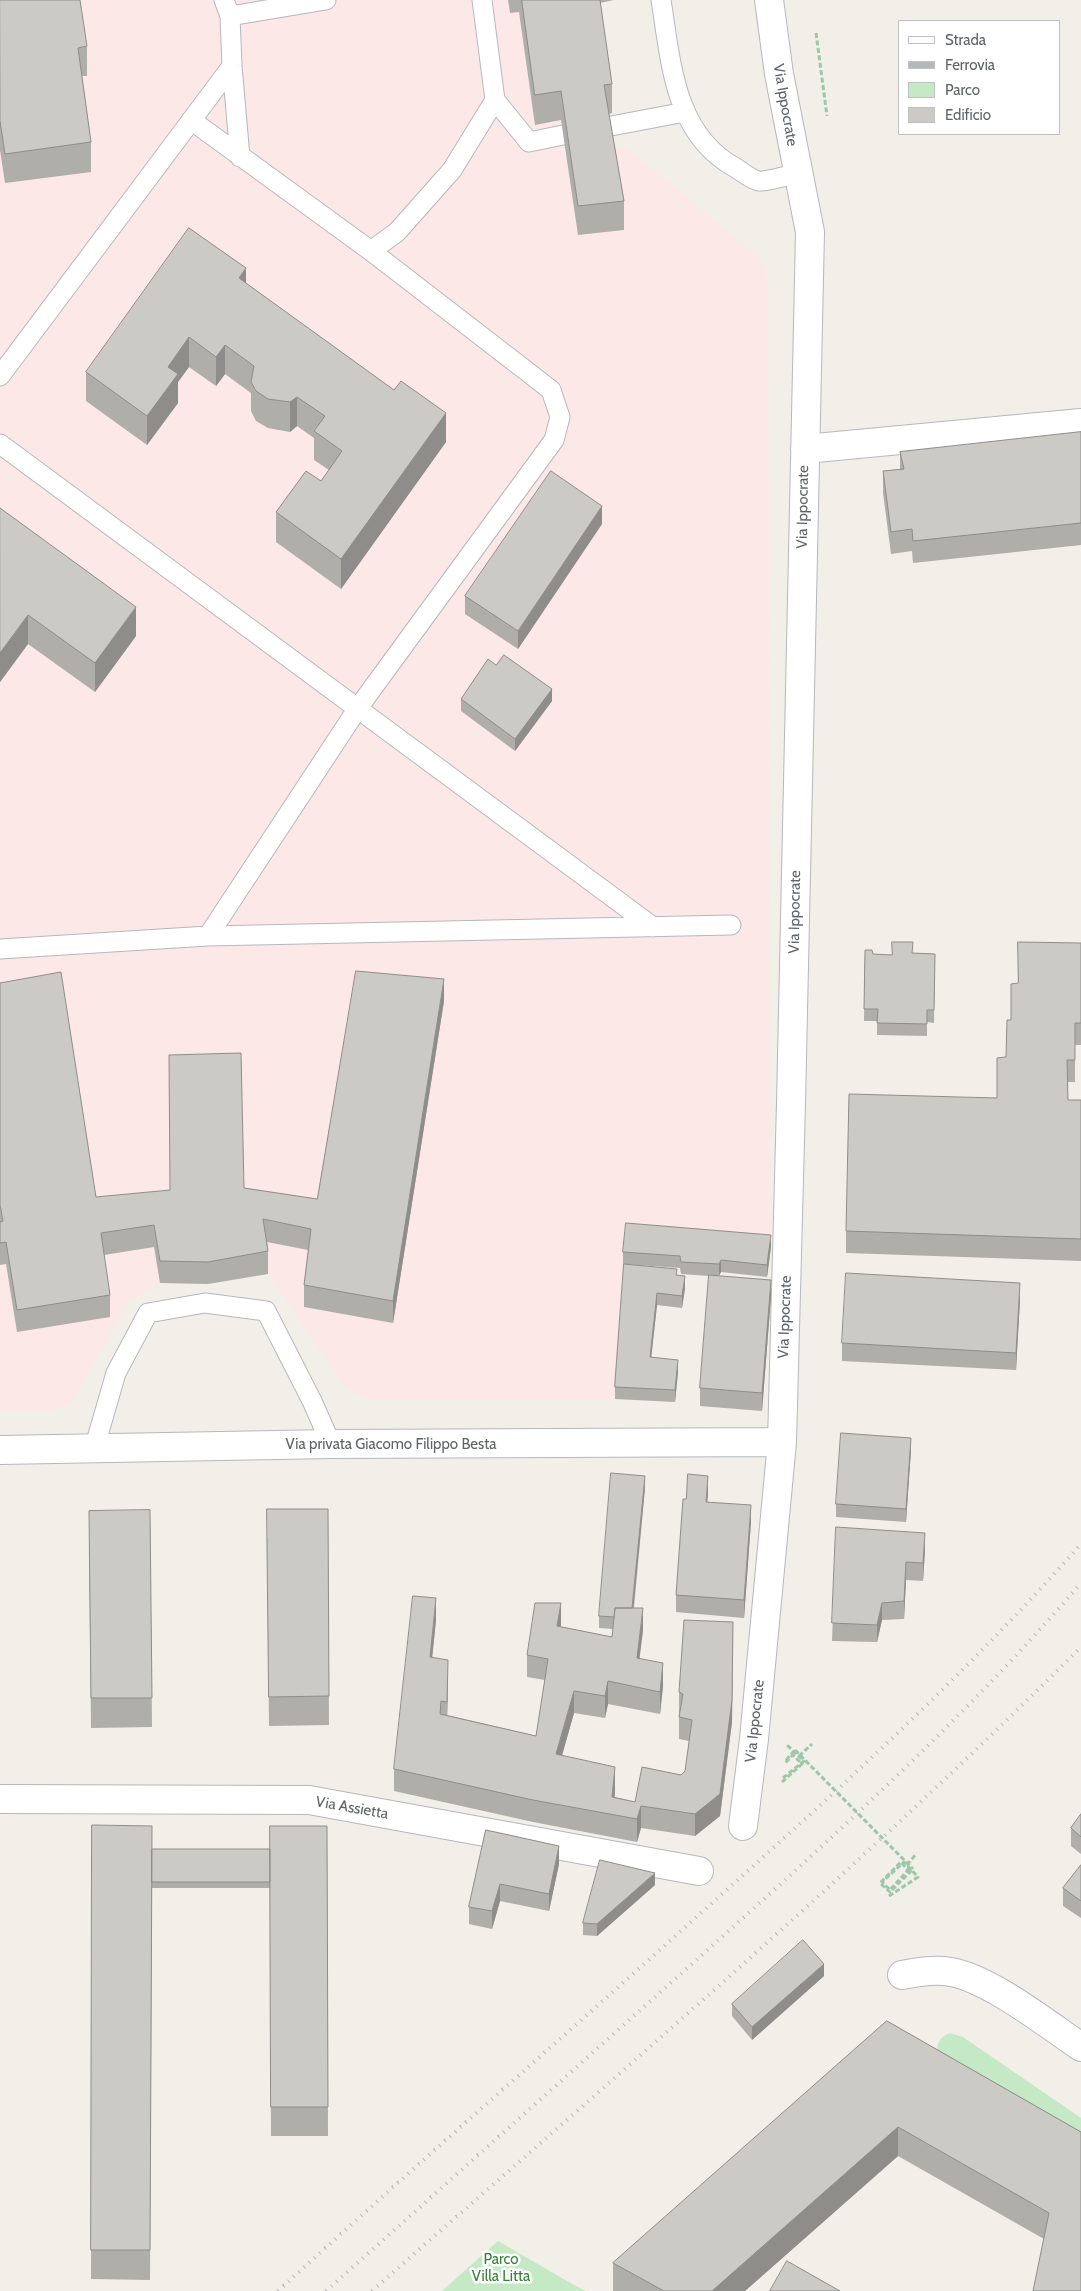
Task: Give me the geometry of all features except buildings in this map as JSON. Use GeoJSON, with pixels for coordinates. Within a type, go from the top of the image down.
{"type":"FeatureCollection","features":[{"type":"Feature","properties":{"kind":"street","name":"Via Ippocrate"},"geometry":{"type":"LineString","coordinates":[[743,1826],[754,1739],[782,1442],[810,232],[797,174],[779,74],[769,0]]}},
{"type":"Feature","properties":{"kind":"street"},"geometry":{"type":"LineString","coordinates":[[805,449],[1081,423]]}},
{"type":"Feature","properties":{"kind":"street","name":"Via privata Giacomo Filippo Besta"},"geometry":{"type":"LineString","coordinates":[[0,1450],[331,1444],[782,1442]]}},
{"type":"Feature","properties":{"kind":"street","name":"Via Assietta"},"geometry":{"type":"LineString","coordinates":[[0,1799],[309,1800],[699,1871]]}},
{"type":"Feature","properties":{"kind":"street"},"geometry":{"type":"LineString","coordinates":[[902,1975],[937,1971],[951,1972],[976,1980],[1081,2047]]}},
{"type":"Feature","properties":{"kind":"lane"},"geometry":{"type":"LineString","coordinates":[[240,157],[227,8],[326,0]]}},
{"type":"Feature","properties":{"kind":"lane"},"geometry":{"type":"LineString","coordinates":[[482,0],[495,100],[529,142],[563,135]]}},
{"type":"Feature","properties":{"kind":"lane"},"geometry":{"type":"LineString","coordinates":[[661,0],[673,77],[684,112],[698,138],[721,161],[760,181],[797,174]]}},
{"type":"Feature","properties":{"kind":"lane"},"geometry":{"type":"LineString","coordinates":[[0,376],[232,66]]}},
{"type":"Feature","properties":{"kind":"lane"},"geometry":{"type":"LineString","coordinates":[[371,252],[397,232],[452,170],[495,100]]}},
{"type":"Feature","properties":{"kind":"lane"},"geometry":{"type":"LineString","coordinates":[[606,127],[684,112]]}},
{"type":"Feature","properties":{"kind":"lane"},"geometry":{"type":"LineString","coordinates":[[191,120],[371,252],[551,390],[560,416],[554,440],[358,708],[208,936]]}},
{"type":"Feature","properties":{"kind":"lane"},"geometry":{"type":"LineString","coordinates":[[0,444],[653,927]]}},
{"type":"Feature","properties":{"kind":"lane"},"geometry":{"type":"LineString","coordinates":[[0,949],[208,936],[731,925]]}},
{"type":"Feature","properties":{"kind":"lane"},"geometry":{"type":"LineString","coordinates":[[94,1449],[116,1373],[148,1313],[205,1303],[266,1312],[312,1401],[331,1444]]}},
{"type":"Feature","properties":{"kind":"path"},"geometry":{"type":"LineString","coordinates":[[816,32],[827,116]]}},
{"type":"Feature","properties":{"kind":"path"},"geometry":{"type":"LineString","coordinates":[[804,1761],[783,1779],[779,1777],[783,1783],[802,1764],[793,1755],[780,1767],[795,1750],[918,1877],[889,1896]]}},
{"type":"Feature","properties":{"kind":"path"},"geometry":{"type":"LineString","coordinates":[[907,1864],[904,1862],[896,1869],[882,1882],[890,1890],[908,1870],[905,1866],[901,1862],[880,1882],[890,1892],[913,1869],[907,1864]]}},
{"type":"Feature","properties":{"kind":"shaded area"},"geometry":{"type":"Polygon","coordinates":[[[0,0],[614,0],[596,3],[612,113],[604,115],[610,148],[627,148],[755,254],[764,267],[768,288],[771,1247],[626,1236],[615,1399],[368,1399],[357,1395],[345,1387],[268,1274],[208,1284],[160,1283],[130,1301],[73,1400],[66,1407],[52,1411],[0,1411],[0,0]]]}},
{"type":"Feature","properties":{"kind":"green space"},"geometry":{"type":"Polygon","coordinates":[[[950,2033],[963,2037],[1081,2118],[1081,2145],[937,2056],[939,2042],[950,2033]]]}},
{"type":"Feature","properties":{"kind":"green space","name":"Parco Villa Litta"},"geometry":{"type":"Polygon","coordinates":[[[498,2241],[574,2285],[586,2291],[442,2291],[498,2241]]]}},
{"type":"Feature","properties":{"kind":"railway"},"geometry":{"type":"LineString","coordinates":[[278,2291],[861,1768],[996,1636],[1081,1544]]}},
{"type":"Feature","properties":{"kind":"railway"},"geometry":{"type":"LineString","coordinates":[[326,2291],[838,1832],[987,1686],[1081,1583]]}},
{"type":"Feature","properties":{"kind":"railway"},"geometry":{"type":"LineString","coordinates":[[372,2291],[731,1975],[908,1813],[1081,1647]]}}]}
